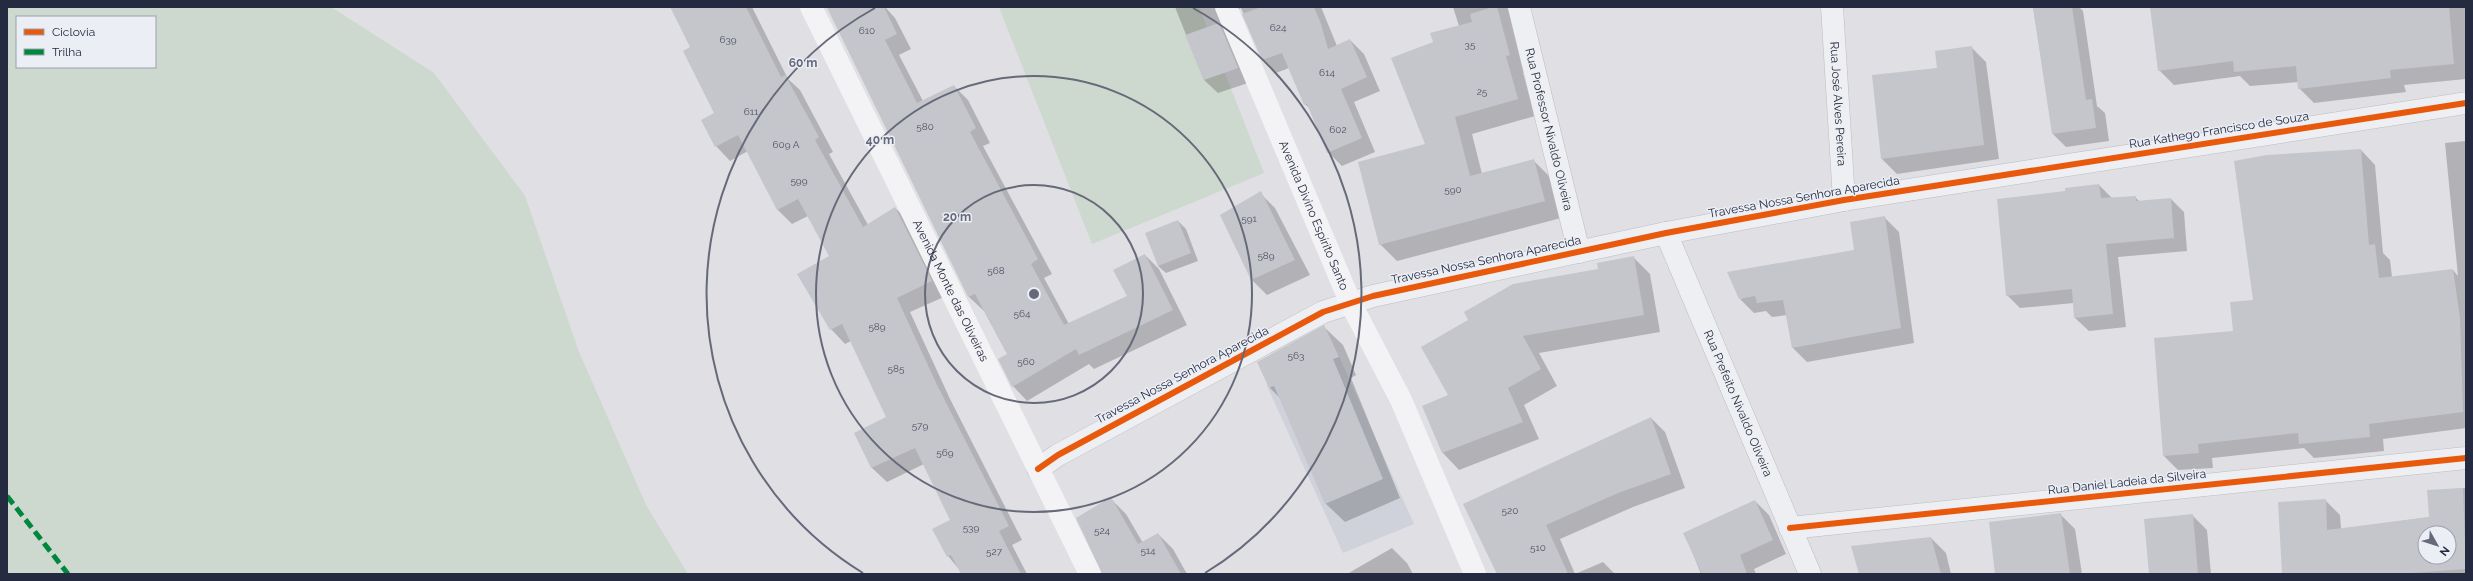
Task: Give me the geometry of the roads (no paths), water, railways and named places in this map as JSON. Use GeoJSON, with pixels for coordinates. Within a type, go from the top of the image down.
{"type":"FeatureCollection","features":[{"type":"Feature","properties":{"kind":"main road","name":"Avenida Monte das Oliveiras"},"geometry":{"type":"LineString","coordinates":[[810,7],[1090,574]]}},
{"type":"Feature","properties":{"kind":"main road","name":"Avenida Divino Espírito Santo"},"geometry":{"type":"LineString","coordinates":[[1226,7],[1350,304],[1401,400],[1475,574]]}},
{"type":"Feature","properties":{"kind":"street","name":"Rua Professor Nivaldo Oliveira"},"geometry":{"type":"LineString","coordinates":[[1519,7],[1579,252]]}},
{"type":"Feature","properties":{"kind":"street","name":"Rua José Alves Pereira"},"geometry":{"type":"LineString","coordinates":[[1832,7],[1844,200]]}},
{"type":"Feature","properties":{"kind":"street","name":"Rua Kathego Francisco de Souza"},"geometry":{"type":"LineString","coordinates":[[1974,178],[2466,103]]}},
{"type":"Feature","properties":{"kind":"street","name":"Travessa Nossa Senhora Aparecida"},"geometry":{"type":"LineString","coordinates":[[1038,469],[1058,455],[1323,312],[1373,296],[1666,233],[1974,178]]}},
{"type":"Feature","properties":{"kind":"street","name":"Rua Prefeito Nivaldo Oliveira"},"geometry":{"type":"LineString","coordinates":[[1666,233],[1810,574]]}},
{"type":"Feature","properties":{"kind":"street","name":"Rua Daniel Ladeia da Silveira"},"geometry":{"type":"LineString","coordinates":[[1790,528],[2466,458]]}}]}
